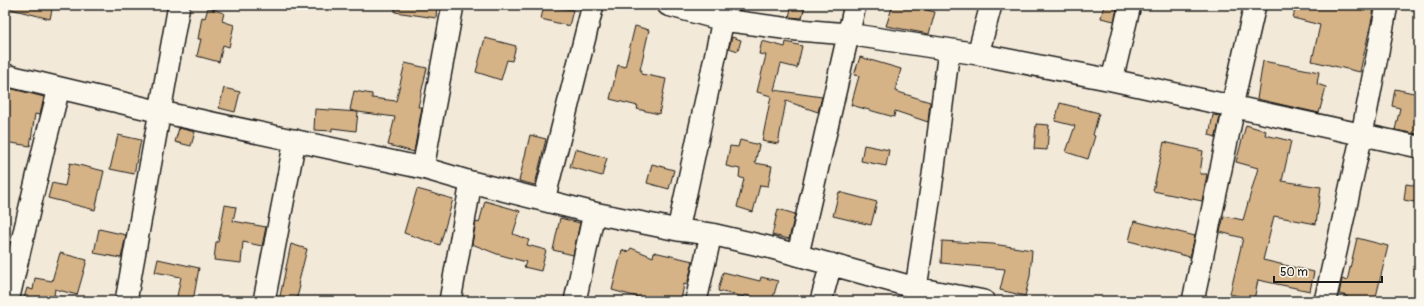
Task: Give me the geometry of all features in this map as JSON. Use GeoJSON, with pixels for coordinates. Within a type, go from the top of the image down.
{"type":"FeatureCollection","features":[{"type":"Feature","properties":{"kind":"street"},"geometry":{"type":"LineString","coordinates":[[126,301],[179,5]]}},
{"type":"Feature","properties":{"kind":"street"},"geometry":{"type":"LineString","coordinates":[[423,168],[453,5]]}},
{"type":"Feature","properties":{"kind":"street"},"geometry":{"type":"LineString","coordinates":[[544,200],[593,5]]}},
{"type":"Feature","properties":{"kind":"street"},"geometry":{"type":"LineString","coordinates":[[668,5],[723,20],[798,30],[848,34],[978,54],[1112,80],[1419,147]]}},
{"type":"Feature","properties":{"kind":"street"},"geometry":{"type":"LineString","coordinates":[[798,254],[828,129],[855,5]]}},
{"type":"Feature","properties":{"kind":"street"},"geometry":{"type":"LineString","coordinates":[[978,54],[991,5]]}},
{"type":"Feature","properties":{"kind":"street"},"geometry":{"type":"LineString","coordinates":[[1112,80],[1130,5]]}},
{"type":"Feature","properties":{"kind":"street"},"geometry":{"type":"LineString","coordinates":[[1193,301],[1232,117],[1232,106],[1256,5]]}},
{"type":"Feature","properties":{"kind":"street"},"geometry":{"type":"LineString","coordinates":[[1324,301],[1362,134],[1387,5]]}},
{"type":"Feature","properties":{"kind":"street"},"geometry":{"type":"LineString","coordinates":[[678,230],[723,20]]}},
{"type":"Feature","properties":{"kind":"street"},"geometry":{"type":"LineString","coordinates":[[916,288],[933,175],[949,50]]}},
{"type":"Feature","properties":{"kind":"street"},"geometry":{"type":"LineString","coordinates":[[5,75],[161,112],[423,168],[471,182],[594,213],[678,230],[711,234],[798,254],[944,297],[984,301]]}},
{"type":"Feature","properties":{"kind":"street"},"geometry":{"type":"LineString","coordinates":[[8,301],[44,147],[60,88]]}},
{"type":"Feature","properties":{"kind":"street"},"geometry":{"type":"LineString","coordinates":[[264,301],[294,140]]}},
{"type":"Feature","properties":{"kind":"street"},"geometry":{"type":"LineString","coordinates":[[450,301],[471,182]]}},
{"type":"Feature","properties":{"kind":"street"},"geometry":{"type":"LineString","coordinates":[[575,301],[594,213]]}},
{"type":"Feature","properties":{"kind":"street"},"geometry":{"type":"LineString","coordinates":[[696,301],[711,234]]}},
{"type":"Feature","properties":{"kind":"street"},"geometry":{"type":"LineString","coordinates":[[821,301],[831,264]]}},
{"type":"Feature","properties":{"kind":"building"},"geometry":{"type":"Polygon","coordinates":[[[11,5],[53,5],[50,19],[11,9],[11,5]]]}},
{"type":"Feature","properties":{"kind":"building"},"geometry":{"type":"Polygon","coordinates":[[[395,5],[437,5],[436,18],[395,12],[395,5]]]}},
{"type":"Feature","properties":{"kind":"building"},"geometry":{"type":"Polygon","coordinates":[[[544,5],[573,10],[569,26],[541,19],[544,5]]]}},
{"type":"Feature","properties":{"kind":"building"},"geometry":{"type":"Polygon","coordinates":[[[792,5],[805,5],[802,18],[789,17],[792,5]]]}},
{"type":"Feature","properties":{"kind":"building"},"geometry":{"type":"Polygon","coordinates":[[[893,5],[916,5],[915,7],[935,12],[929,34],[886,26],[893,5]]]}},
{"type":"Feature","properties":{"kind":"building"},"geometry":{"type":"Polygon","coordinates":[[[1104,5],[1118,5],[1114,21],[1101,18],[1104,5]]]}},
{"type":"Feature","properties":{"kind":"building"},"geometry":{"type":"Polygon","coordinates":[[[1296,5],[1375,5],[1360,72],[1312,61],[1320,25],[1293,18],[1296,5]]]}},
{"type":"Feature","properties":{"kind":"building"},"geometry":{"type":"Polygon","coordinates":[[[208,8],[224,13],[222,21],[234,25],[229,47],[223,45],[219,62],[197,56],[201,39],[198,39],[202,17],[205,18],[208,8]]]}},
{"type":"Feature","properties":{"kind":"building"},"geometry":{"type":"Polygon","coordinates":[[[635,26],[649,30],[640,70],[642,70],[641,74],[666,79],[659,114],[637,109],[638,106],[610,99],[618,65],[625,67],[635,26]]]}},
{"type":"Feature","properties":{"kind":"building"},"geometry":{"type":"Polygon","coordinates":[[[732,37],[741,40],[738,51],[729,48],[732,37]]]}},
{"type":"Feature","properties":{"kind":"building"},"geometry":{"type":"Polygon","coordinates":[[[485,38],[516,46],[512,61],[507,60],[501,80],[476,72],[485,38]]]}},
{"type":"Feature","properties":{"kind":"building"},"geometry":{"type":"Polygon","coordinates":[[[762,41],[785,47],[786,42],[802,46],[797,68],[781,64],[774,90],[822,97],[818,112],[786,101],[778,144],[762,141],[771,96],[757,92],[766,55],[759,54],[762,41]]]}},
{"type":"Feature","properties":{"kind":"building"},"geometry":{"type":"Polygon","coordinates":[[[860,57],[901,69],[895,91],[930,102],[928,122],[895,111],[894,117],[851,105],[859,76],[854,75],[860,57]]]}},
{"type":"Feature","properties":{"kind":"building"},"geometry":{"type":"Polygon","coordinates":[[[1263,61],[1319,72],[1317,84],[1326,87],[1319,113],[1257,99],[1263,61]]]}},
{"type":"Feature","properties":{"kind":"building"},"geometry":{"type":"Polygon","coordinates":[[[405,63],[427,68],[418,107],[422,107],[414,152],[388,145],[395,117],[350,110],[354,91],[372,94],[372,98],[396,101],[405,63]]]}},
{"type":"Feature","properties":{"kind":"building"},"geometry":{"type":"Polygon","coordinates":[[[9,88],[44,97],[40,115],[35,114],[30,146],[5,142],[5,101],[9,88]]]}},
{"type":"Feature","properties":{"kind":"building"},"geometry":{"type":"Polygon","coordinates":[[[224,88],[240,92],[235,112],[219,108],[224,88]]]}},
{"type":"Feature","properties":{"kind":"building"},"geometry":{"type":"Polygon","coordinates":[[[1395,89],[1418,94],[1414,117],[1419,118],[1416,134],[1395,130],[1400,108],[1392,106],[1395,89]]]}},
{"type":"Feature","properties":{"kind":"building"},"geometry":{"type":"Polygon","coordinates":[[[1060,103],[1099,113],[1093,135],[1095,136],[1088,159],[1066,152],[1075,126],[1055,121],[1060,103]]]}},
{"type":"Feature","properties":{"kind":"building"},"geometry":{"type":"Polygon","coordinates":[[[315,109],[358,112],[356,131],[332,128],[332,131],[314,130],[315,109]]]}},
{"type":"Feature","properties":{"kind":"building"},"geometry":{"type":"Polygon","coordinates":[[[1213,115],[1220,116],[1216,137],[1209,135],[1213,115]]]}},
{"type":"Feature","properties":{"kind":"building"},"geometry":{"type":"Polygon","coordinates":[[[1036,124],[1049,125],[1047,150],[1034,149],[1036,124]]]}},
{"type":"Feature","properties":{"kind":"building"},"geometry":{"type":"Polygon","coordinates":[[[1246,125],[1266,131],[1265,135],[1291,141],[1282,181],[1321,187],[1316,224],[1274,216],[1263,260],[1314,272],[1310,291],[1258,280],[1254,300],[1230,294],[1243,238],[1220,232],[1224,216],[1243,220],[1258,168],[1236,162],[1246,125]]]}},
{"type":"Feature","properties":{"kind":"building"},"geometry":{"type":"Polygon","coordinates":[[[179,128],[195,132],[191,146],[175,142],[179,128]]]}},
{"type":"Feature","properties":{"kind":"building"},"geometry":{"type":"Polygon","coordinates":[[[118,135],[141,140],[134,174],[110,169],[118,135]]]}},
{"type":"Feature","properties":{"kind":"building"},"geometry":{"type":"Polygon","coordinates":[[[530,135],[546,139],[535,185],[519,181],[530,135]]]}},
{"type":"Feature","properties":{"kind":"building"},"geometry":{"type":"Polygon","coordinates":[[[740,140],[759,145],[755,163],[772,166],[768,186],[760,185],[753,212],[737,207],[744,179],[739,177],[740,169],[726,166],[730,146],[738,147],[740,140]]]}},
{"type":"Feature","properties":{"kind":"building"},"geometry":{"type":"Polygon","coordinates":[[[1164,142],[1203,151],[1200,174],[1207,174],[1202,201],[1153,191],[1164,142]]]}},
{"type":"Feature","properties":{"kind":"building"},"geometry":{"type":"Polygon","coordinates":[[[864,145],[889,150],[886,166],[861,161],[864,145]]]}},
{"type":"Feature","properties":{"kind":"building"},"geometry":{"type":"Polygon","coordinates":[[[575,149],[607,158],[602,176],[570,167],[575,149]]]}},
{"type":"Feature","properties":{"kind":"building"},"geometry":{"type":"Polygon","coordinates":[[[70,163],[104,171],[95,210],[48,198],[52,183],[65,186],[70,163]]]}},
{"type":"Feature","properties":{"kind":"building"},"geometry":{"type":"Polygon","coordinates":[[[652,164],[674,170],[669,189],[647,183],[652,164]]]}},
{"type":"Feature","properties":{"kind":"building"},"geometry":{"type":"Polygon","coordinates":[[[1406,184],[1419,186],[1419,203],[1404,200],[1406,184]]]}},
{"type":"Feature","properties":{"kind":"building"},"geometry":{"type":"Polygon","coordinates":[[[417,189],[453,199],[440,245],[404,233],[417,189]]]}},
{"type":"Feature","properties":{"kind":"building"},"geometry":{"type":"Polygon","coordinates":[[[839,192],[877,202],[871,225],[833,216],[839,192]]]}},
{"type":"Feature","properties":{"kind":"building"},"geometry":{"type":"Polygon","coordinates":[[[485,201],[520,211],[513,234],[529,240],[527,245],[546,250],[541,271],[524,267],[526,262],[497,254],[472,244],[476,222],[479,223],[485,201]]]}},
{"type":"Feature","properties":{"kind":"building"},"geometry":{"type":"Polygon","coordinates":[[[225,205],[236,207],[233,221],[266,227],[262,246],[243,242],[241,263],[214,260],[216,242],[218,242],[225,205]]]}},
{"type":"Feature","properties":{"kind":"building"},"geometry":{"type":"Polygon","coordinates":[[[778,209],[795,214],[789,239],[772,235],[778,209]]]}},
{"type":"Feature","properties":{"kind":"building"},"geometry":{"type":"Polygon","coordinates":[[[560,218],[580,223],[573,255],[553,250],[560,218]]]}},
{"type":"Feature","properties":{"kind":"building"},"geometry":{"type":"Polygon","coordinates":[[[1134,221],[1195,236],[1190,257],[1129,241],[1134,221]]]}},
{"type":"Feature","properties":{"kind":"building"},"geometry":{"type":"Polygon","coordinates":[[[99,229],[126,235],[121,258],[94,253],[99,229]]]}},
{"type":"Feature","properties":{"kind":"building"},"geometry":{"type":"Polygon","coordinates":[[[1357,238],[1388,246],[1375,301],[1345,301],[1347,296],[1339,294],[1342,279],[1347,281],[1357,238]]]}},
{"type":"Feature","properties":{"kind":"building"},"geometry":{"type":"Polygon","coordinates":[[[942,241],[993,244],[1032,250],[1030,276],[1025,296],[1000,290],[1005,269],[941,263],[942,241]]]}},
{"type":"Feature","properties":{"kind":"building"},"geometry":{"type":"Polygon","coordinates":[[[291,244],[307,249],[298,285],[300,286],[296,301],[279,301],[291,244]]]}},
{"type":"Feature","properties":{"kind":"building"},"geometry":{"type":"Polygon","coordinates":[[[631,248],[653,257],[654,252],[693,261],[687,285],[684,284],[681,301],[640,301],[641,298],[612,290],[622,250],[628,252],[631,248]]]}},
{"type":"Feature","properties":{"kind":"building"},"geometry":{"type":"Polygon","coordinates":[[[60,253],[87,260],[77,295],[55,289],[54,295],[62,297],[62,301],[23,301],[27,288],[33,290],[35,278],[52,281],[60,253]]]}},
{"type":"Feature","properties":{"kind":"building"},"geometry":{"type":"Polygon","coordinates":[[[158,259],[199,268],[193,301],[176,301],[181,277],[155,272],[158,259]]]}},
{"type":"Feature","properties":{"kind":"building"},"geometry":{"type":"Polygon","coordinates":[[[723,272],[760,281],[761,277],[778,281],[772,301],[718,291],[723,272]]]}}]}
